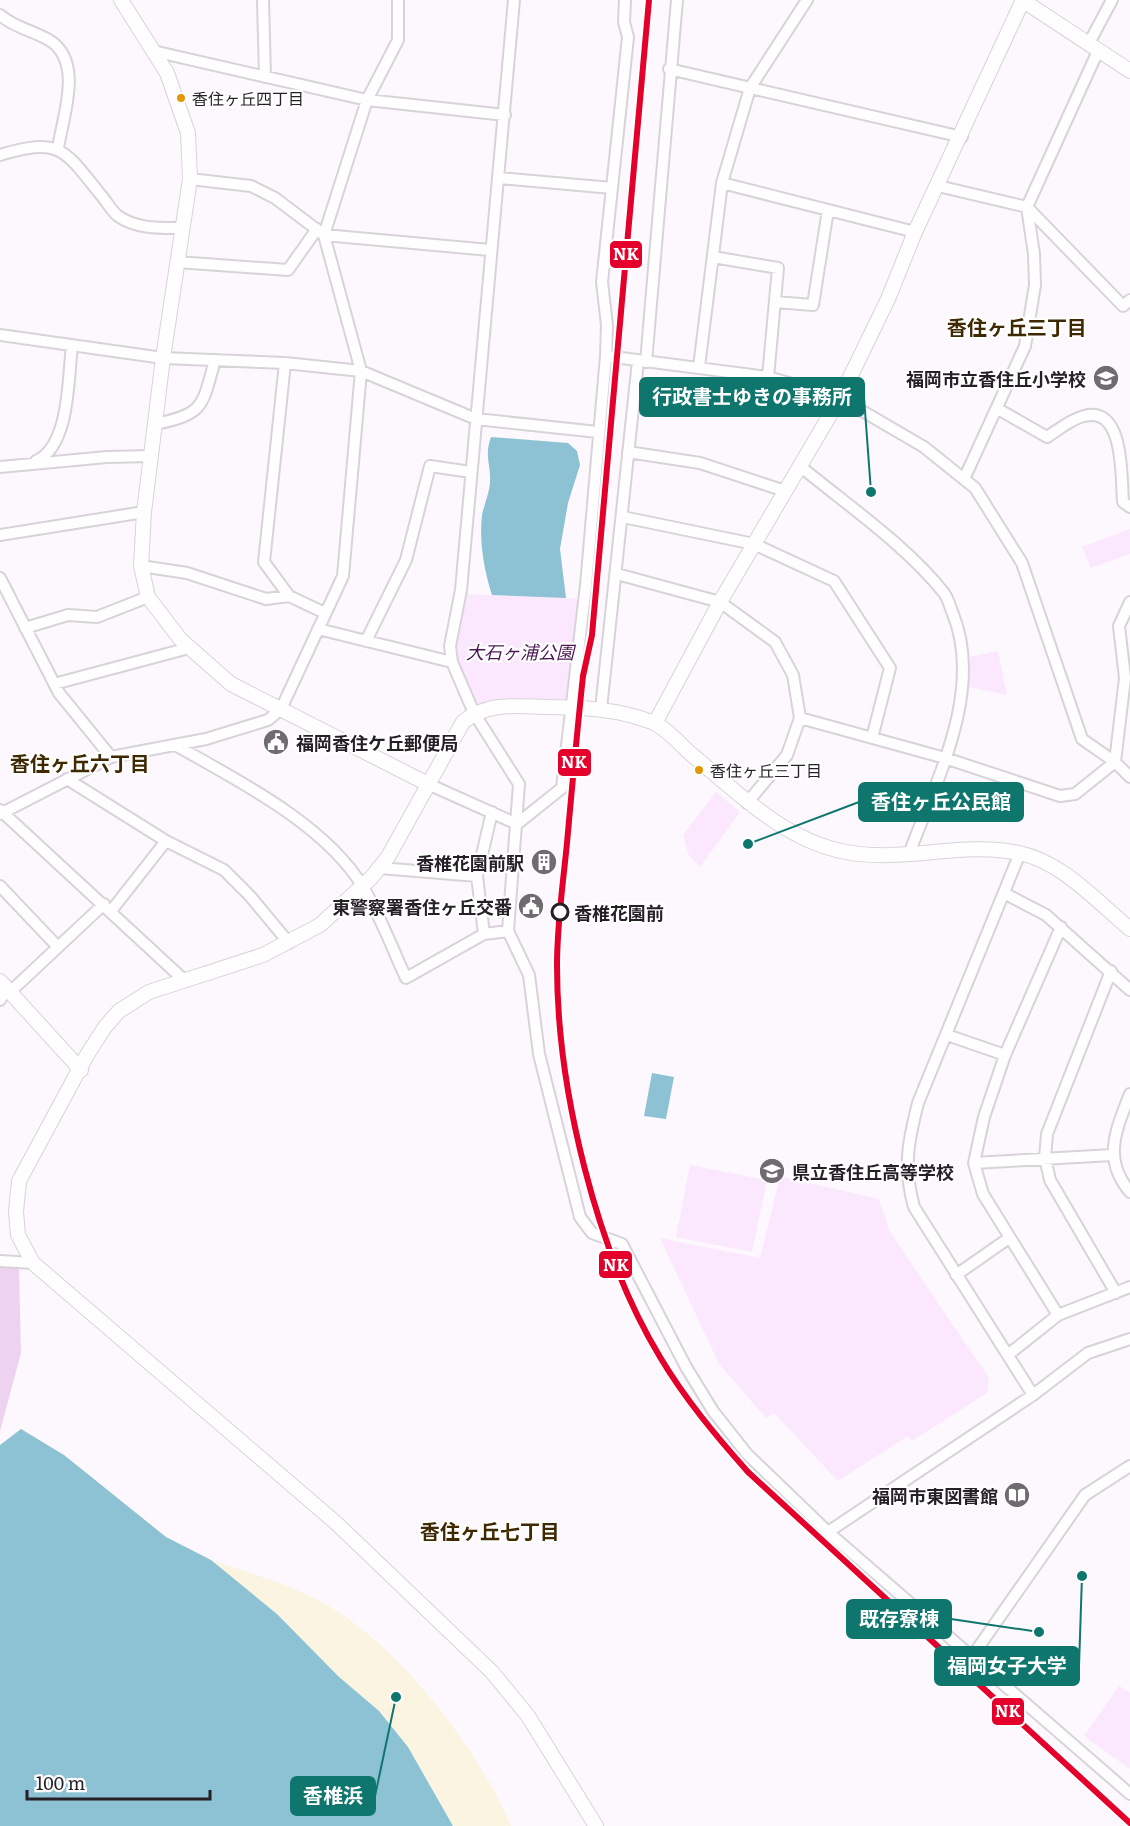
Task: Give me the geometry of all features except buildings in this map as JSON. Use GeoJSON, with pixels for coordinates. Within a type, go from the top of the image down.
{"type":"FeatureCollection","features":[{"type":"Feature","properties":{"kind":"street"},"geometry":{"type":"LineString","coordinates":[[121,0],[167,73],[188,133],[190,179],[163,358],[144,512],[141,566],[148,597],[189,648],[231,684],[428,784],[517,824]]}},
{"type":"Feature","properties":{"kind":"street"},"geometry":{"type":"LineString","coordinates":[[263,0],[265,77]]}},
{"type":"Feature","properties":{"kind":"street"},"geometry":{"type":"LineString","coordinates":[[177,262],[288,270],[321,232],[367,100],[398,40],[398,0]]}},
{"type":"Feature","properties":{"kind":"street"},"geometry":{"type":"LineString","coordinates":[[514,0],[461,590],[450,646],[452,662],[474,713],[519,784],[508,931],[529,975],[539,1054],[580,1217],[592,1233],[622,1244],[686,1367],[713,1411],[747,1454],[828,1532],[1130,1794]]}},
{"type":"Feature","properties":{"kind":"street"},"geometry":{"type":"LineString","coordinates":[[517,824],[562,788],[569,707],[586,585],[606,356],[607,325],[602,282],[628,37],[624,22],[625,0]]}},
{"type":"Feature","properties":{"kind":"street"},"geometry":{"type":"LineString","coordinates":[[601,709],[623,517],[628,452],[642,362],[677,0]]}},
{"type":"Feature","properties":{"kind":"street"},"geometry":{"type":"LineString","coordinates":[[699,367],[722,183],[750,88],[807,0]]}},
{"type":"Feature","properties":{"kind":"street"},"geometry":{"type":"LineString","coordinates":[[654,723],[720,602],[840,398],[888,299],[915,232],[962,137],[1023,0],[1130,71]]}},
{"type":"Feature","properties":{"kind":"street"},"geometry":{"type":"LineString","coordinates":[[964,479],[998,409],[1024,346],[1035,285],[1034,254],[1027,207],[1112,0]]}},
{"type":"Feature","properties":{"kind":"street"},"geometry":{"type":"LineString","coordinates":[[0,15],[11,25],[50,40],[65,55],[69,74],[58,148]]}},
{"type":"Feature","properties":{"kind":"street"},"geometry":{"type":"LineString","coordinates":[[153,51],[367,100],[505,115]]}},
{"type":"Feature","properties":{"kind":"street"},"geometry":{"type":"LineString","coordinates":[[669,69],[962,137]]}},
{"type":"Feature","properties":{"kind":"street"},"geometry":{"type":"LineString","coordinates":[[0,155],[42,146],[58,148],[81,170],[118,216],[146,228],[181,228]]}},
{"type":"Feature","properties":{"kind":"street"},"geometry":{"type":"LineString","coordinates":[[499,178],[612,188]]}},
{"type":"Feature","properties":{"kind":"street"},"geometry":{"type":"LineString","coordinates":[[190,179],[251,186],[275,198],[321,232],[490,250]]}},
{"type":"Feature","properties":{"kind":"street"},"geometry":{"type":"LineString","coordinates":[[722,183],[915,232]]}},
{"type":"Feature","properties":{"kind":"street"},"geometry":{"type":"LineString","coordinates":[[938,186],[1027,207],[1123,306],[1130,300]]}},
{"type":"Feature","properties":{"kind":"street"},"geometry":{"type":"LineString","coordinates":[[775,302],[813,305],[828,210]]}},
{"type":"Feature","properties":{"kind":"street"},"geometry":{"type":"LineString","coordinates":[[184,980],[1,812],[111,757],[206,739],[268,720],[281,709],[343,576],[361,371],[321,232]]}},
{"type":"Feature","properties":{"kind":"street"},"geometry":{"type":"LineString","coordinates":[[713,257],[778,268],[768,377]]}},
{"type":"Feature","properties":{"kind":"street"},"geometry":{"type":"LineString","coordinates":[[0,335],[163,358],[285,363],[361,371],[476,419],[598,432]]}},
{"type":"Feature","properties":{"kind":"street"},"geometry":{"type":"LineString","coordinates":[[30,464],[44,458],[61,433],[72,345]]}},
{"type":"Feature","properties":{"kind":"street"},"geometry":{"type":"LineString","coordinates":[[606,356],[768,377],[840,398],[924,447],[964,479],[975,488],[1022,563],[1082,739],[1115,762],[1130,777]]}},
{"type":"Feature","properties":{"kind":"street"},"geometry":{"type":"LineString","coordinates":[[155,424],[185,418],[202,404],[214,360]]}},
{"type":"Feature","properties":{"kind":"street"},"geometry":{"type":"LineString","coordinates":[[285,363],[264,562],[289,596],[325,613]]}},
{"type":"Feature","properties":{"kind":"street"},"geometry":{"type":"LineString","coordinates":[[998,409],[1047,437],[1085,416],[1098,416],[1112,426],[1118,440],[1123,502],[1130,507]]}},
{"type":"Feature","properties":{"kind":"street"},"geometry":{"type":"LineString","coordinates":[[628,452],[700,463],[785,491]]}},
{"type":"Feature","properties":{"kind":"street"},"geometry":{"type":"LineString","coordinates":[[0,467],[152,456]]}},
{"type":"Feature","properties":{"kind":"street"},"geometry":{"type":"LineString","coordinates":[[366,641],[406,560],[430,466],[471,472]]}},
{"type":"Feature","properties":{"kind":"street"},"geometry":{"type":"LineString","coordinates":[[800,466],[913,561],[945,594],[958,627],[965,656],[963,695],[945,758],[909,854]]}},
{"type":"Feature","properties":{"kind":"street"},"geometry":{"type":"LineString","coordinates":[[0,535],[144,512]]}},
{"type":"Feature","properties":{"kind":"street"},"geometry":{"type":"LineString","coordinates":[[623,517],[754,544],[834,581],[890,668],[872,738]]}},
{"type":"Feature","properties":{"kind":"street"},"geometry":{"type":"LineString","coordinates":[[141,566],[187,573],[266,599],[289,596]]}},
{"type":"Feature","properties":{"kind":"street"},"geometry":{"type":"LineString","coordinates":[[617,574],[720,602],[775,642],[793,675],[800,718],[787,754],[747,803]]}},
{"type":"Feature","properties":{"kind":"street"},"geometry":{"type":"LineString","coordinates":[[0,578],[54,684],[111,757]]}},
{"type":"Feature","properties":{"kind":"street"},"geometry":{"type":"LineString","coordinates":[[25,628],[68,615],[97,617],[148,597]]}},
{"type":"Feature","properties":{"kind":"street"},"geometry":{"type":"LineString","coordinates":[[800,718],[945,758],[1060,795],[1075,794],[1115,762],[1126,714],[1125,678],[1119,626],[1130,602]]}},
{"type":"Feature","properties":{"kind":"street"},"geometry":{"type":"LineString","coordinates":[[318,629],[452,662]]}},
{"type":"Feature","properties":{"kind":"street"},"geometry":{"type":"LineString","coordinates":[[54,684],[189,648]]}},
{"type":"Feature","properties":{"kind":"street"},"geometry":{"type":"LineString","coordinates":[[596,1826],[528,1716],[492,1672],[335,1522],[33,1263],[18,1235],[15,1212],[19,1182],[94,1043],[119,1011],[148,992],[263,955],[289,944],[320,926],[380,868],[398,842],[454,734],[463,722],[474,713],[501,705],[601,709],[654,723],[747,803],[799,836],[846,852],[909,854],[980,849],[1020,853],[1054,868],[1085,889],[1130,929]]}},
{"type":"Feature","properties":{"kind":"street"},"geometry":{"type":"LineString","coordinates":[[175,745],[265,797],[333,849],[363,886],[406,978],[484,934],[508,931]]}},
{"type":"Feature","properties":{"kind":"street"},"geometry":{"type":"LineString","coordinates":[[67,780],[165,841],[224,870],[250,896],[289,944]]}},
{"type":"Feature","properties":{"kind":"street"},"geometry":{"type":"LineString","coordinates":[[484,934],[477,876],[492,812]]}},
{"type":"Feature","properties":{"kind":"street"},"geometry":{"type":"LineString","coordinates":[[81,1070],[4,990],[108,908],[165,841]]}},
{"type":"Feature","properties":{"kind":"street"},"geometry":{"type":"LineString","coordinates":[[1020,853],[918,1103],[908,1143],[907,1181],[914,1207],[1033,1395]]}},
{"type":"Feature","properties":{"kind":"street"},"geometry":{"type":"LineString","coordinates":[[380,868],[477,876]]}},
{"type":"Feature","properties":{"kind":"street"},"geometry":{"type":"LineString","coordinates":[[0,886],[57,946]]}},
{"type":"Feature","properties":{"kind":"street"},"geometry":{"type":"LineString","coordinates":[[1004,893],[1046,915],[1130,990]]}},
{"type":"Feature","properties":{"kind":"street"},"geometry":{"type":"LineString","coordinates":[[1058,1315],[983,1194],[974,1163],[984,1117],[1005,1055],[1061,927]]}},
{"type":"Feature","properties":{"kind":"street"},"geometry":{"type":"LineString","coordinates":[[1111,971],[1047,1134],[1044,1158],[1050,1180],[1116,1293]]}},
{"type":"Feature","properties":{"kind":"street"},"geometry":{"type":"LineString","coordinates":[[946,1035],[1005,1055]]}},
{"type":"Feature","properties":{"kind":"street"},"geometry":{"type":"LineString","coordinates":[[1130,1094],[1116,1129],[1112,1155],[1122,1183],[1130,1192]]}},
{"type":"Feature","properties":{"kind":"street"},"geometry":{"type":"LineString","coordinates":[[974,1163],[1112,1155]]}},
{"type":"Feature","properties":{"kind":"street"},"geometry":{"type":"LineString","coordinates":[[956,1275],[1009,1238]]}},
{"type":"Feature","properties":{"kind":"street"},"geometry":{"type":"LineString","coordinates":[[0,1261],[33,1263]]}},
{"type":"Feature","properties":{"kind":"street"},"geometry":{"type":"LineString","coordinates":[[1009,1354],[1058,1315],[1130,1287]]}},
{"type":"Feature","properties":{"kind":"street"},"geometry":{"type":"LineString","coordinates":[[828,1532],[1033,1395],[1088,1353],[1130,1339]]}},
{"type":"Feature","properties":{"kind":"street"},"geometry":{"type":"LineString","coordinates":[[971,1658],[1084,1496],[1130,1466]]}},
{"type":"Feature","properties":{"kind":"green space"},"geometry":{"type":"Polygon","coordinates":[[[1130,529],[1130,554],[1091,568],[1082,547],[1130,529]]]}},
{"type":"Feature","properties":{"kind":"green space","name":"大石ヶ浦公園"},"geometry":{"type":"Polygon","coordinates":[[[461,594],[582,599],[568,706],[474,710],[453,662],[461,594]]]}},
{"type":"Feature","properties":{"kind":"green space"},"geometry":{"type":"Polygon","coordinates":[[[998,651],[1007,695],[968,687],[970,657],[998,651]]]}},
{"type":"Feature","properties":{"kind":"green space"},"geometry":{"type":"Polygon","coordinates":[[[716,792],[740,812],[700,867],[689,856],[683,835],[716,792]]]}},
{"type":"Feature","properties":{"kind":"green space"},"geometry":{"type":"Polygon","coordinates":[[[690,1165],[767,1180],[752,1252],[676,1237],[690,1165]]]}},
{"type":"Feature","properties":{"kind":"green space"},"geometry":{"type":"Polygon","coordinates":[[[780,1176],[879,1199],[890,1232],[989,1378],[987,1393],[912,1441],[908,1436],[838,1481],[774,1413],[766,1418],[719,1364],[660,1238],[760,1258],[780,1176]]]}},
{"type":"Feature","properties":{"kind":"green space"},"geometry":{"type":"Polygon","coordinates":[[[1119,1686],[1130,1693],[1130,1769],[1084,1736],[1119,1686]]]}},
{"type":"Feature","properties":{"kind":"shaded area"},"geometry":{"type":"Polygon","coordinates":[[[0,1262],[19,1269],[21,1353],[0,1431],[0,1262]]]}},
{"type":"Feature","properties":{"kind":"sand"},"geometry":{"type":"Polygon","coordinates":[[[211,1560],[279,1583],[318,1600],[347,1618],[376,1641],[431,1698],[456,1730],[478,1763],[511,1826],[453,1826],[408,1747],[379,1711],[338,1676],[277,1614],[211,1560]]]}},
{"type":"Feature","properties":{"kind":"water"},"geometry":{"type":"Polygon","coordinates":[[[491,437],[568,443],[577,451],[580,465],[568,503],[560,549],[566,598],[492,595],[481,535],[482,515],[490,483],[488,455],[491,437]]]}},
{"type":"Feature","properties":{"kind":"water"},"geometry":{"type":"Polygon","coordinates":[[[652,1073],[674,1077],[666,1119],[644,1116],[652,1073]]]}},
{"type":"Feature","properties":{"kind":"water"},"geometry":{"type":"Polygon","coordinates":[[[21,1429],[64,1455],[166,1537],[211,1560],[277,1614],[338,1676],[379,1711],[408,1747],[453,1826],[0,1826],[0,1445],[21,1429]]]}},
{"type":"Feature","properties":{"kind":"transit line","name":"NK"},"geometry":{"type":"LineString","coordinates":[[649,0],[592,635],[583,676],[558,934],[559,1013],[564,1064],[584,1168],[599,1219],[637,1315],[670,1373],[713,1431],[748,1472],[1130,1823]]}},
{"type":"Feature","properties":{"kind":"place","name":"香住ヶ丘四丁目"},"geometry":{"type":"Point","coordinates":[181,98]}},
{"type":"Feature","properties":{"kind":"place","name":"福岡市立香住丘小学校"},"geometry":{"type":"Point","coordinates":[1106,378]}},
{"type":"Feature","properties":{"kind":"place","name":"行政書士ゆきの事務所"},"geometry":{"type":"Point","coordinates":[871,492]}},
{"type":"Feature","properties":{"kind":"place","name":"福岡香住ケ丘郵便局"},"geometry":{"type":"Point","coordinates":[276,742]}},
{"type":"Feature","properties":{"kind":"place","name":"香住ヶ丘三丁目"},"geometry":{"type":"Point","coordinates":[699,770]}},
{"type":"Feature","properties":{"kind":"place","name":"香住ヶ丘公民館"},"geometry":{"type":"Point","coordinates":[748,844]}},
{"type":"Feature","properties":{"kind":"place","name":"香椎花園前駅"},"geometry":{"type":"Point","coordinates":[544,862]}},
{"type":"Feature","properties":{"kind":"place","name":"東警察署香住ヶ丘交番"},"geometry":{"type":"Point","coordinates":[531,906]}},
{"type":"Feature","properties":{"kind":"place","name":"香椎花園前"},"geometry":{"type":"Point","coordinates":[560,912]}},
{"type":"Feature","properties":{"kind":"place","name":"県立香住丘高等学校"},"geometry":{"type":"Point","coordinates":[772,1171]}},
{"type":"Feature","properties":{"kind":"place","name":"福岡市東図書館"},"geometry":{"type":"Point","coordinates":[1017,1495]}},
{"type":"Feature","properties":{"kind":"place","name":"福岡女子大学"},"geometry":{"type":"Point","coordinates":[1082,1576]}},
{"type":"Feature","properties":{"kind":"place","name":"既存寮棟"},"geometry":{"type":"Point","coordinates":[1039,1632]}},
{"type":"Feature","properties":{"kind":"place","name":"香椎浜"},"geometry":{"type":"Point","coordinates":[396,1697]}},
{"type":"Feature","properties":{"kind":"district","name":"香住ヶ丘三丁目"},"geometry":{"type":"Point","coordinates":[1017,326]}},
{"type":"Feature","properties":{"kind":"district","name":"香住ヶ丘六丁目"},"geometry":{"type":"Point","coordinates":[80,762]}},
{"type":"Feature","properties":{"kind":"district","name":"香住ヶ丘七丁目"},"geometry":{"type":"Point","coordinates":[490,1530]}}]}
